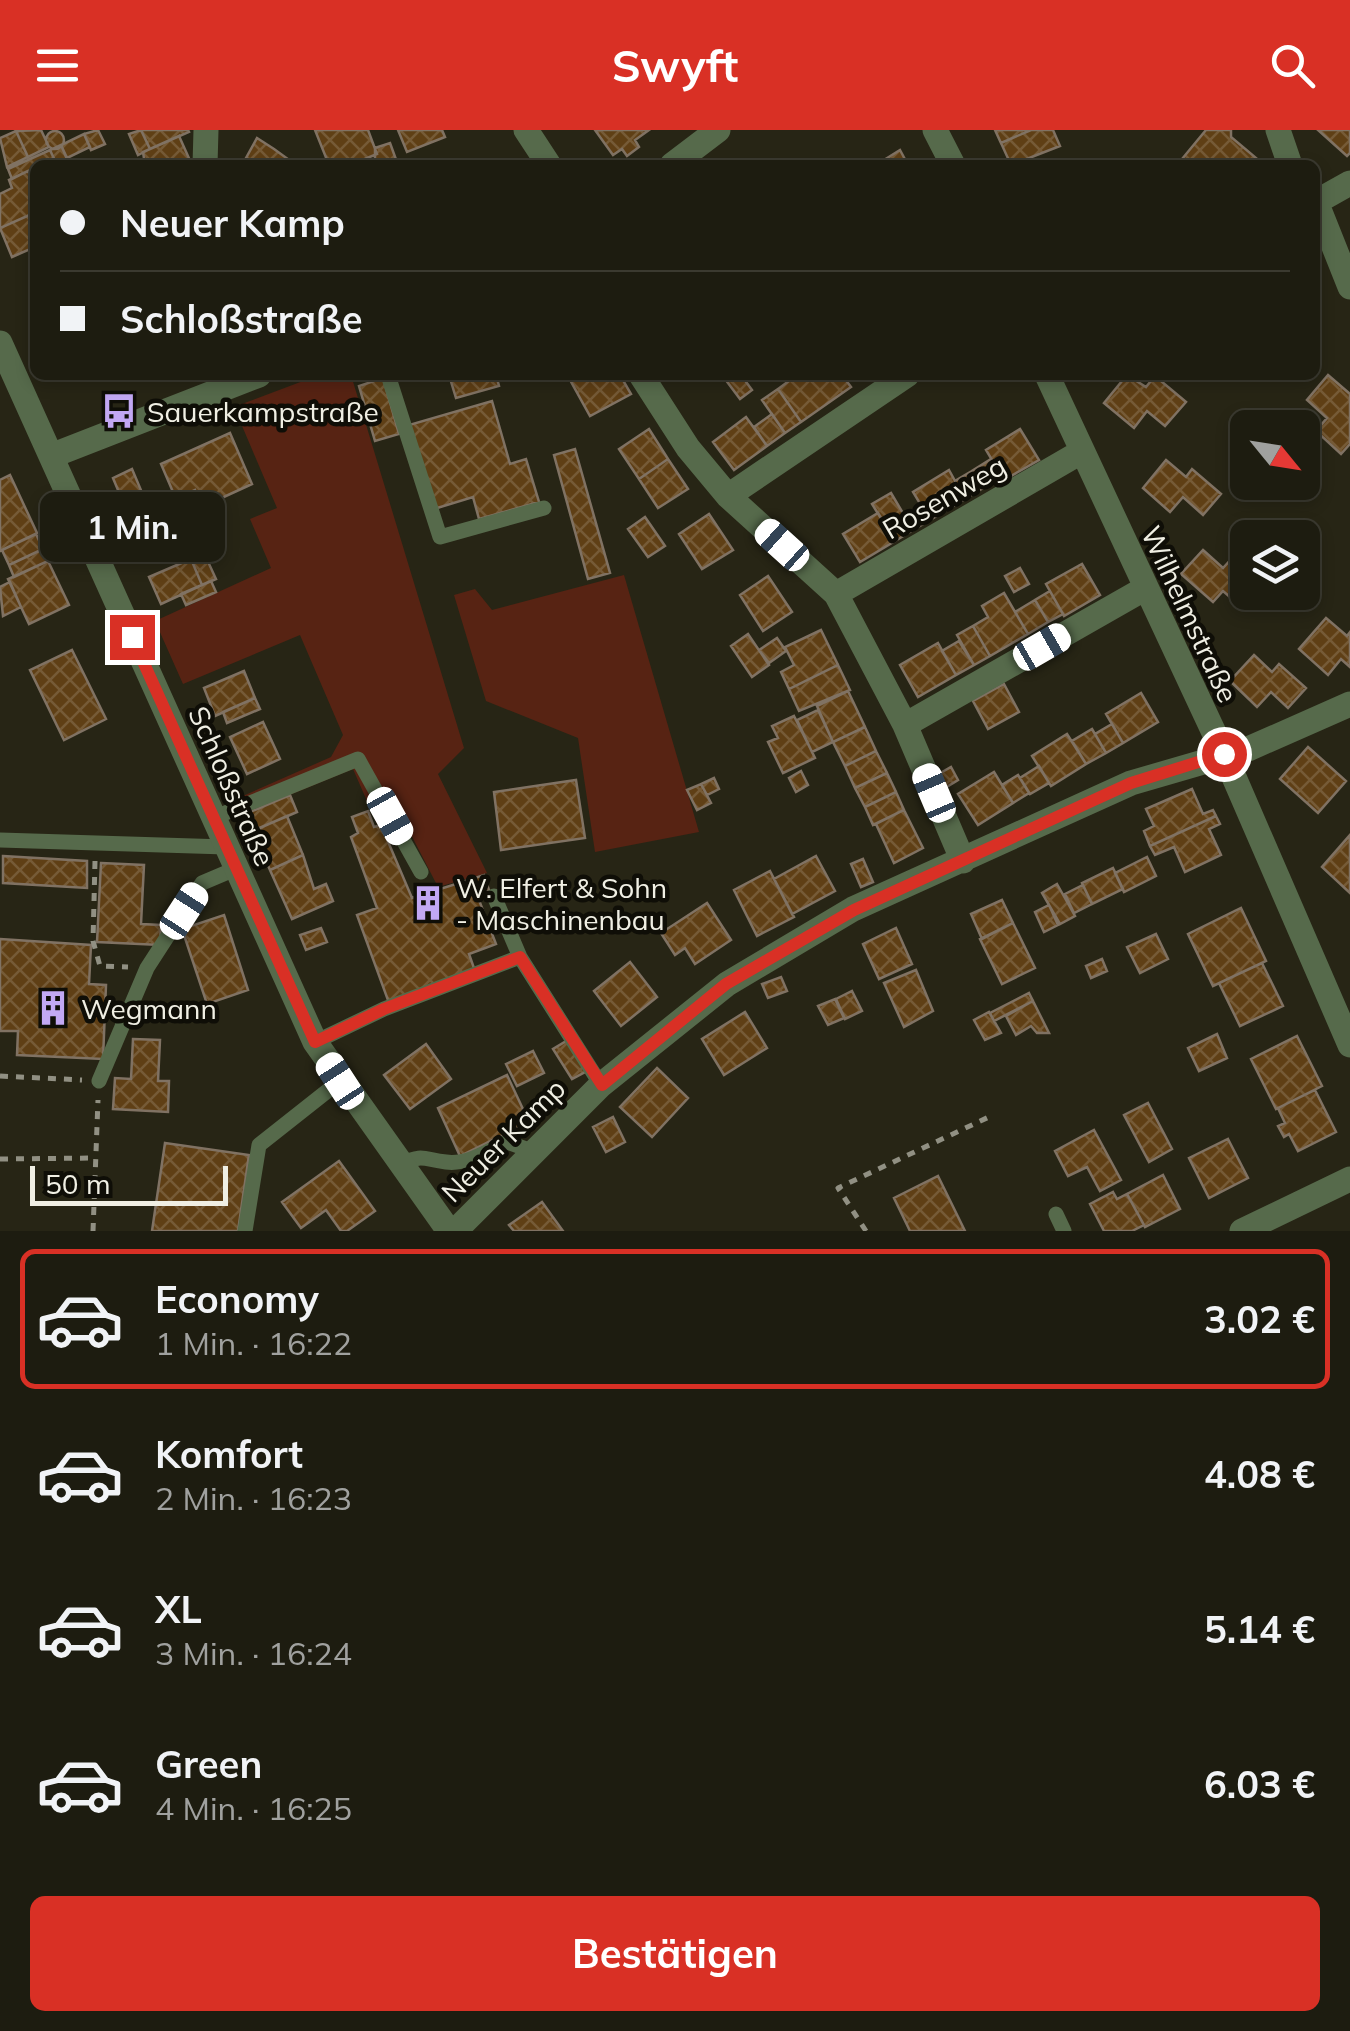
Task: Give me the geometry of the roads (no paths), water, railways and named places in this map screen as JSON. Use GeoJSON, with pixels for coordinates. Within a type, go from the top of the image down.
{"type":"FeatureCollection","features":[{"type":"Feature","properties":{"kind":"street"},"geometry":{"type":"LineString","coordinates":[[205,160],[206,130]]}},
{"type":"Feature","properties":{"kind":"street"},"geometry":{"type":"LineString","coordinates":[[526,130],[546,160]]}},
{"type":"Feature","properties":{"kind":"street"},"geometry":{"type":"LineString","coordinates":[[679,160],[718,130]]}},
{"type":"Feature","properties":{"kind":"street"},"geometry":{"type":"LineString","coordinates":[[935,130],[950,160]]}},
{"type":"Feature","properties":{"kind":"street"},"geometry":{"type":"LineString","coordinates":[[1278,130],[1288,160]]}},
{"type":"Feature","properties":{"kind":"street"},"geometry":{"type":"LineString","coordinates":[[1320,198],[1350,183]]}},
{"type":"Feature","properties":{"kind":"street"},"geometry":{"type":"LineString","coordinates":[[1320,210],[1350,288]]}},
{"type":"Feature","properties":{"kind":"street","name":"Schloßstraße"},"geometry":{"type":"LineString","coordinates":[[0,342],[315,1042],[452,1231]]}},
{"type":"Feature","properties":{"kind":"street"},"geometry":{"type":"LineString","coordinates":[[52,456],[246,380]]}},
{"type":"Feature","properties":{"kind":"street"},"geometry":{"type":"LineString","coordinates":[[649,380],[688,448],[728,496],[836,594],[905,726],[963,861]]}},
{"type":"Feature","properties":{"kind":"street"},"geometry":{"type":"LineString","coordinates":[[728,496],[900,380]]}},
{"type":"Feature","properties":{"kind":"street","name":"Wilhelmstraße"},"geometry":{"type":"LineString","coordinates":[[1050,380],[1144,589],[1224,754],[1350,1045]]}},
{"type":"Feature","properties":{"kind":"street","name":"Rosenweg"},"geometry":{"type":"LineString","coordinates":[[836,594],[1082,452]]}},
{"type":"Feature","properties":{"kind":"street"},"geometry":{"type":"LineString","coordinates":[[905,726],[1144,589]]}},
{"type":"Feature","properties":{"kind":"street","name":"Neuer Kamp"},"geometry":{"type":"LineString","coordinates":[[452,1231],[602,1085],[726,984],[854,910],[1131,783],[1248,750],[1350,704]]}},
{"type":"Feature","properties":{"kind":"street"},"geometry":{"type":"LineString","coordinates":[[1242,1231],[1350,1179]]}},
{"type":"Feature","properties":{"kind":"lane"},"geometry":{"type":"LineString","coordinates":[[390,380],[440,537],[544,508]]}},
{"type":"Feature","properties":{"kind":"lane"},"geometry":{"type":"LineString","coordinates":[[213,818],[358,759],[421,872]]}},
{"type":"Feature","properties":{"kind":"lane"},"geometry":{"type":"LineString","coordinates":[[0,840],[95,843],[231,858]]}},
{"type":"Feature","properties":{"kind":"lane"},"geometry":{"type":"LineString","coordinates":[[99,1081],[147,968],[202,883],[231,858]]}},
{"type":"Feature","properties":{"kind":"lane"},"geometry":{"type":"LineString","coordinates":[[494,896],[520,957],[602,1085]]}},
{"type":"Feature","properties":{"kind":"lane"},"geometry":{"type":"LineString","coordinates":[[315,1042],[384,1009],[520,957]]}},
{"type":"Feature","properties":{"kind":"lane"},"geometry":{"type":"LineString","coordinates":[[245,1231],[259,1145],[340,1081]]}},
{"type":"Feature","properties":{"kind":"lane"},"geometry":{"type":"LineString","coordinates":[[400,1164],[423,1155],[447,1162],[474,1158],[507,1142],[532,1151]]}},
{"type":"Feature","properties":{"kind":"lane"},"geometry":{"type":"LineString","coordinates":[[1056,1214],[1064,1231]]}},
{"type":"Feature","properties":{"kind":"place","name":"Sauerkampstraße"},"geometry":{"type":"Point","coordinates":[119,411]}},
{"type":"Feature","properties":{"kind":"place","name":"W. Elfert & Sohn - Maschinenbau"},"geometry":{"type":"Point","coordinates":[428,903]}},
{"type":"Feature","properties":{"kind":"place","name":"Wegmann"},"geometry":{"type":"Point","coordinates":[53,1008]}}]}
